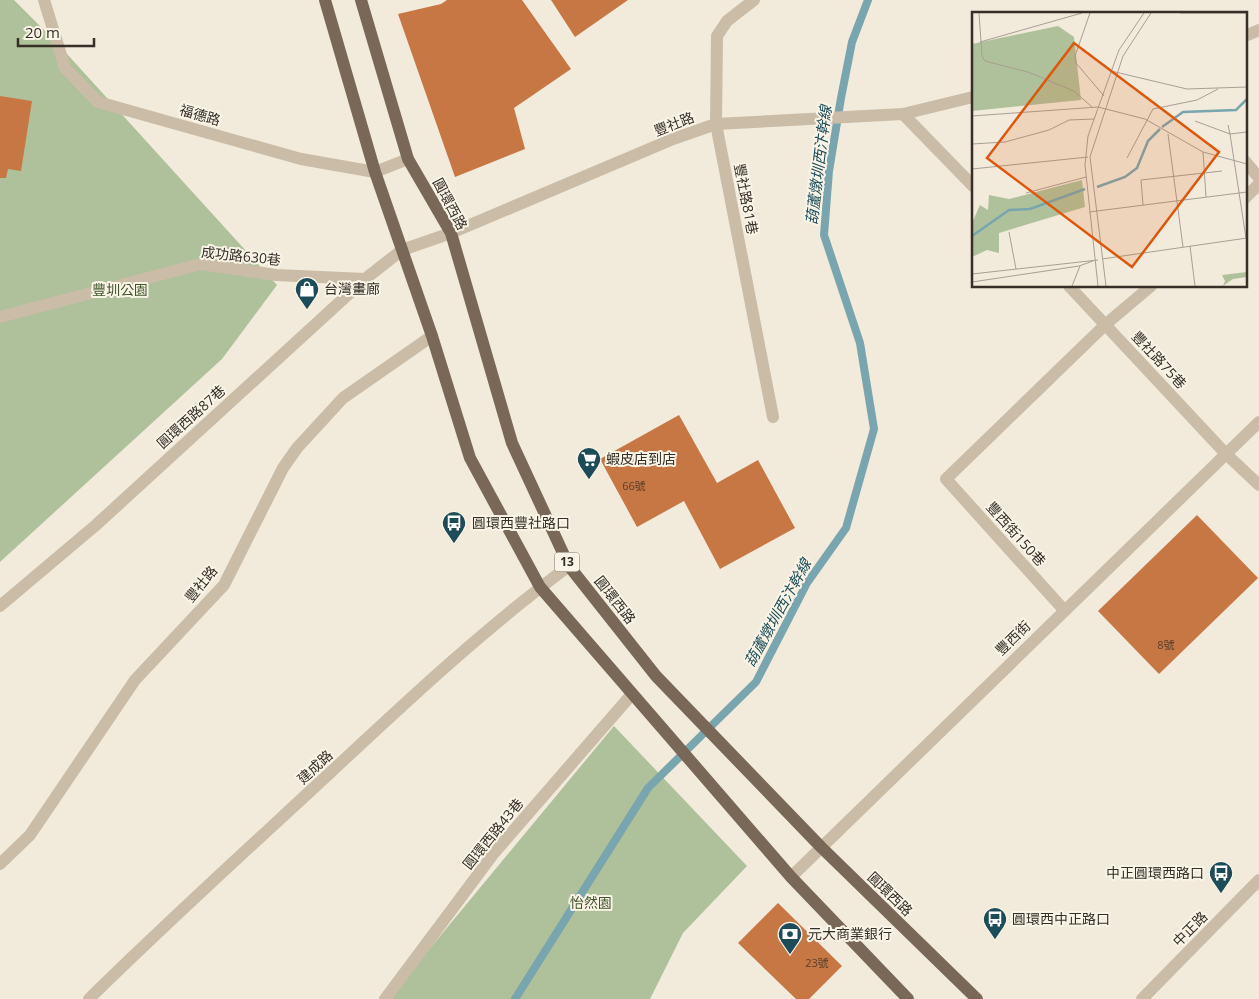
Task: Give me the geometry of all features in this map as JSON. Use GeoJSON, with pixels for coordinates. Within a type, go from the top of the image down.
{"type":"FeatureCollection","features":[{"type":"Feature","properties":{"kind":"main road","name":"13"},"geometry":{"type":"LineString","coordinates":[[325,0],[375,172],[432,336],[470,458],[540,587],[791,877],[908,999]]}},
{"type":"Feature","properties":{"kind":"main road","name":"圓環西路"},"geometry":{"type":"LineString","coordinates":[[361,0],[408,159],[451,233],[512,443],[569,566],[656,676],[821,848],[977,999]]}},
{"type":"Feature","properties":{"kind":"street","name":"福德路"},"geometry":{"type":"LineString","coordinates":[[44,0],[65,68],[98,102],[301,159],[375,172]]}},
{"type":"Feature","properties":{"kind":"street","name":"豐社路81巷"},"geometry":{"type":"LineString","coordinates":[[754,0],[727,21],[717,36],[716,124],[773,417]]}},
{"type":"Feature","properties":{"kind":"street"},"geometry":{"type":"LineString","coordinates":[[1246,36],[1259,30]]}},
{"type":"Feature","properties":{"kind":"street","name":"豐社路"},"geometry":{"type":"LineString","coordinates":[[402,250],[451,233],[673,139],[716,124],[903,114],[972,97]]}},
{"type":"Feature","properties":{"kind":"street"},"geometry":{"type":"LineString","coordinates":[[903,114],[972,185]]}},
{"type":"Feature","properties":{"kind":"street"},"geometry":{"type":"LineString","coordinates":[[375,172],[408,159]]}},
{"type":"Feature","properties":{"kind":"street"},"geometry":{"type":"LineString","coordinates":[[1246,162],[1259,178]]}},
{"type":"Feature","properties":{"kind":"street"},"geometry":{"type":"LineString","coordinates":[[1246,197],[1259,184]]}},
{"type":"Feature","properties":{"kind":"street","name":"圓環西路87巷"},"geometry":{"type":"LineString","coordinates":[[0,606],[96,525],[365,278],[402,250]]}},
{"type":"Feature","properties":{"kind":"street","name":"成功路630巷"},"geometry":{"type":"LineString","coordinates":[[0,317],[201,264],[276,275],[365,278]]}},
{"type":"Feature","properties":{"kind":"street","name":"豐社路75巷"},"geometry":{"type":"LineString","coordinates":[[1071,288],[1226,454],[1259,486]]}},
{"type":"Feature","properties":{"kind":"street"},"geometry":{"type":"LineString","coordinates":[[1106,324],[1149,288]]}},
{"type":"Feature","properties":{"kind":"street","name":"豐西街150巷"},"geometry":{"type":"LineString","coordinates":[[1064,610],[946,479],[1106,324]]}},
{"type":"Feature","properties":{"kind":"street","name":"豐社路"},"geometry":{"type":"LineString","coordinates":[[0,864],[30,835],[135,680],[224,585],[283,468],[297,448],[343,398],[432,336]]}},
{"type":"Feature","properties":{"kind":"street","name":"豐西街"},"geometry":{"type":"LineString","coordinates":[[791,877],[1259,422]]}},
{"type":"Feature","properties":{"kind":"street","name":"建成路"},"geometry":{"type":"LineString","coordinates":[[89,999],[149,940],[385,722],[540,587],[569,566]]}},
{"type":"Feature","properties":{"kind":"street","name":"圓環西路43巷"},"geometry":{"type":"LineString","coordinates":[[385,999],[494,853],[632,694]]}},
{"type":"Feature","properties":{"kind":"street","name":"中正路"},"geometry":{"type":"LineString","coordinates":[[1142,999],[1259,880]]}},
{"type":"Feature","properties":{"kind":"green space","name":"豐圳公園"},"geometry":{"type":"Polygon","coordinates":[[[0,0],[14,0],[57,43],[277,285],[222,359],[0,562],[0,0]]]}},
{"type":"Feature","properties":{"kind":"green space","name":"怡然園"},"geometry":{"type":"Polygon","coordinates":[[[614,726],[747,866],[683,933],[650,999],[391,999],[412,970],[614,726]]]}},
{"type":"Feature","properties":{"kind":"building"},"geometry":{"type":"Polygon","coordinates":[[[447,0],[522,0],[571,69],[514,108],[525,149],[455,177],[398,14],[441,4],[447,0]]]}},
{"type":"Feature","properties":{"kind":"building"},"geometry":{"type":"Polygon","coordinates":[[[551,0],[628,0],[575,37],[551,0]]]}},
{"type":"Feature","properties":{"kind":"building"},"geometry":{"type":"Polygon","coordinates":[[[0,96],[32,101],[21,171],[8,169],[6,178],[0,178],[0,96]]]}},
{"type":"Feature","properties":{"kind":"building"},"geometry":{"type":"Polygon","coordinates":[[[679,415],[717,483],[758,460],[795,528],[720,569],[684,501],[637,527],[600,459],[679,415]]]}},
{"type":"Feature","properties":{"kind":"building"},"geometry":{"type":"Polygon","coordinates":[[[1197,515],[1258,578],[1159,674],[1098,611],[1197,515]]]}},
{"type":"Feature","properties":{"kind":"building","name":"元大商業銀行"},"geometry":{"type":"Polygon","coordinates":[[[778,903],[842,966],[809,999],[796,999],[738,943],[778,903]]]}},
{"type":"Feature","properties":{"kind":"waterway","name":"葫蘆燉圳西汴幹線"},"geometry":{"type":"LineString","coordinates":[[515,999],[648,788],[756,682],[807,583],[846,528],[874,429],[860,343],[824,235],[829,171],[841,98],[852,42],[868,0]]}},
{"type":"Feature","properties":{"kind":"place","name":"台灣畫廊"},"geometry":{"type":"Point","coordinates":[307,310]}},
{"type":"Feature","properties":{"kind":"place","name":"蝦皮店到店"},"geometry":{"type":"Point","coordinates":[589,480]}},
{"type":"Feature","properties":{"kind":"place","name":"圓環西豐社路口"},"geometry":{"type":"Point","coordinates":[454,544]}},
{"type":"Feature","properties":{"kind":"place","name":"中正圓環西路口"},"geometry":{"type":"Point","coordinates":[1221,894]}},
{"type":"Feature","properties":{"kind":"place","name":"圓環西中正路口"},"geometry":{"type":"Point","coordinates":[995,940]}},
{"type":"Feature","properties":{"kind":"place","name":"元大商業銀行"},"geometry":{"type":"Point","coordinates":[790,955]}}]}
